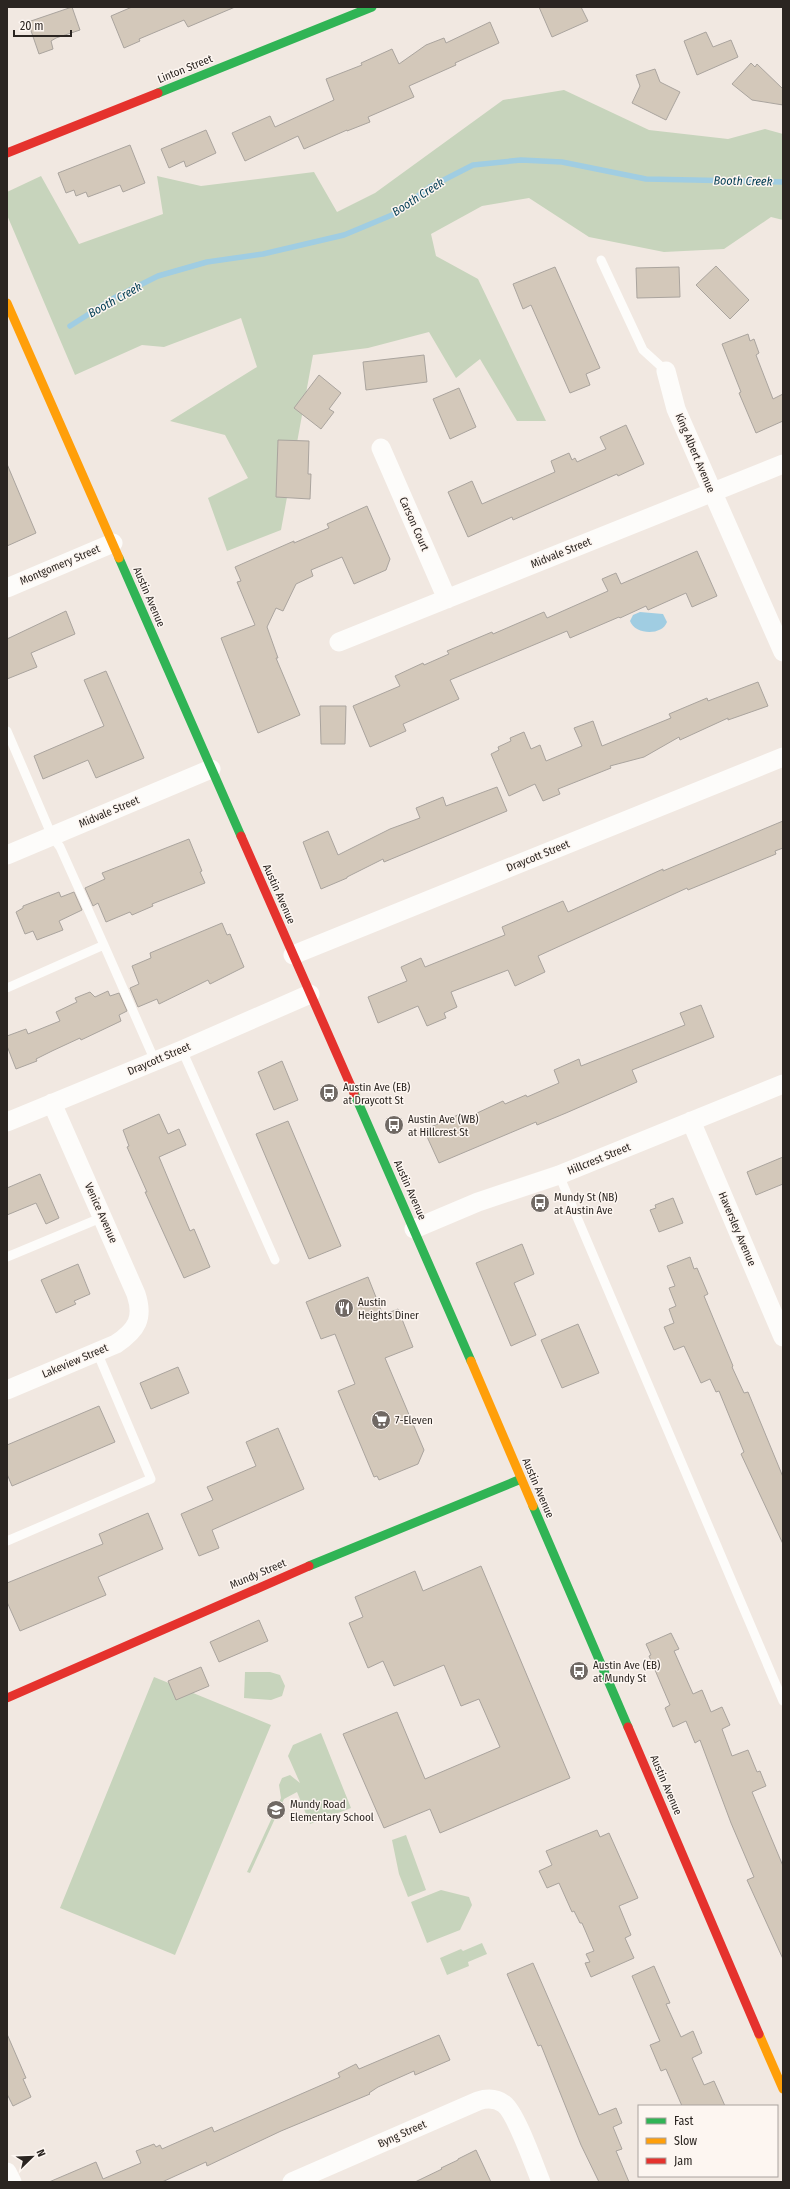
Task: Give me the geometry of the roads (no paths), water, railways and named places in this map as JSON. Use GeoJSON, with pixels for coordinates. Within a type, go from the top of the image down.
{"type":"FeatureCollection","features":[{"type":"Feature","properties":{"kind":"main road","name":"Linton Street"},"geometry":{"type":"LineString","coordinates":[[7,153],[372,7]]}},
{"type":"Feature","properties":{"kind":"main road","name":"Austin Avenue"},"geometry":{"type":"LineString","coordinates":[[7,304],[113,543],[210,769],[414,1229],[783,2089]]}},
{"type":"Feature","properties":{"kind":"main road","name":"Mundy Street"},"geometry":{"type":"LineString","coordinates":[[7,1698],[260,1586],[521,1479]]}},
{"type":"Feature","properties":{"kind":"street","name":"King Albert Avenue"},"geometry":{"type":"LineString","coordinates":[[666,371],[676,409],[783,652]]}},
{"type":"Feature","properties":{"kind":"street","name":"Carson Court"},"geometry":{"type":"LineString","coordinates":[[381,448],[447,599]]}},
{"type":"Feature","properties":{"kind":"street","name":"Midvale Street"},"geometry":{"type":"LineString","coordinates":[[339,642],[783,464]]}},
{"type":"Feature","properties":{"kind":"street","name":"Montgomery Street"},"geometry":{"type":"LineString","coordinates":[[7,588],[113,543]]}},
{"type":"Feature","properties":{"kind":"street","name":"Draycott Street"},"geometry":{"type":"LineString","coordinates":[[293,955],[783,757]]}},
{"type":"Feature","properties":{"kind":"street","name":"Midvale Street"},"geometry":{"type":"LineString","coordinates":[[7,855],[210,769]]}},
{"type":"Feature","properties":{"kind":"street","name":"Draycott Street"},"geometry":{"type":"LineString","coordinates":[[7,1122],[182,1050],[310,994]]}},
{"type":"Feature","properties":{"kind":"street","name":"Hillcrest Street"},"geometry":{"type":"LineString","coordinates":[[414,1229],[478,1202],[559,1175],[783,1084]]}},
{"type":"Feature","properties":{"kind":"street","name":"Venice Avenue"},"geometry":{"type":"LineString","coordinates":[[52,1103],[136,1294],[140,1312],[136,1324]]}},
{"type":"Feature","properties":{"kind":"street","name":"Haversley Avenue"},"geometry":{"type":"LineString","coordinates":[[691,1121],[783,1338]]}},
{"type":"Feature","properties":{"kind":"street","name":"Lakeview Street"},"geometry":{"type":"LineString","coordinates":[[7,1390],[97,1352],[128,1335],[136,1324]]}},
{"type":"Feature","properties":{"kind":"street","name":"Byng Street"},"geometry":{"type":"LineString","coordinates":[[292,2182],[478,2101],[495,2099],[506,2105],[511,2110],[541,2182]]}},
{"type":"Feature","properties":{"kind":"street"},"geometry":{"type":"LineString","coordinates":[[7,2172],[12,2182]]}},
{"type":"Feature","properties":{"kind":"lane","name":"King Albert Avenue"},"geometry":{"type":"LineString","coordinates":[[601,260],[643,350],[666,371]]}},
{"type":"Feature","properties":{"kind":"lane"},"geometry":{"type":"LineString","coordinates":[[7,731],[52,836],[60,847],[155,1061]]}},
{"type":"Feature","properties":{"kind":"lane"},"geometry":{"type":"LineString","coordinates":[[7,988],[104,945]]}},
{"type":"Feature","properties":{"kind":"lane"},"geometry":{"type":"LineString","coordinates":[[182,1050],[275,1260]]}},
{"type":"Feature","properties":{"kind":"lane"},"geometry":{"type":"LineString","coordinates":[[559,1175],[783,1701]]}},
{"type":"Feature","properties":{"kind":"lane"},"geometry":{"type":"LineString","coordinates":[[7,1257],[103,1217]]}},
{"type":"Feature","properties":{"kind":"lane"},"geometry":{"type":"LineString","coordinates":[[7,1541],[151,1479],[97,1352]]}},
{"type":"Feature","properties":{"kind":"water"},"geometry":{"type":"Polygon","coordinates":[[[640,612],[663,614],[667,622],[664,627],[654,632],[637,629],[630,621],[633,615],[640,612]]]}},
{"type":"Feature","properties":{"kind":"waterway","name":"Booth Creek"},"geometry":{"type":"LineString","coordinates":[[70,326],[114,298],[158,276],[207,262],[263,254],[344,235],[392,215],[430,187],[473,165],[521,160],[562,162],[646,179],[783,182]]}},
{"type":"Feature","properties":{"kind":"place","name":"Austin Ave (EB) at Draycott St"},"geometry":{"type":"Point","coordinates":[329,1093]}},
{"type":"Feature","properties":{"kind":"place","name":"Austin Ave (WB) at Hillcrest St"},"geometry":{"type":"Point","coordinates":[394,1125]}},
{"type":"Feature","properties":{"kind":"place","name":"Mundy St (NB) at Austin Ave"},"geometry":{"type":"Point","coordinates":[540,1203]}},
{"type":"Feature","properties":{"kind":"place","name":"Austin Heights Diner"},"geometry":{"type":"Point","coordinates":[344,1308]}},
{"type":"Feature","properties":{"kind":"place","name":"7-Eleven"},"geometry":{"type":"Point","coordinates":[381,1420]}},
{"type":"Feature","properties":{"kind":"place","name":"Austin Ave (EB) at Mundy St"},"geometry":{"type":"Point","coordinates":[579,1671]}},
{"type":"Feature","properties":{"kind":"place","name":"Mundy Road Elementary School"},"geometry":{"type":"Point","coordinates":[276,1810]}}]}
